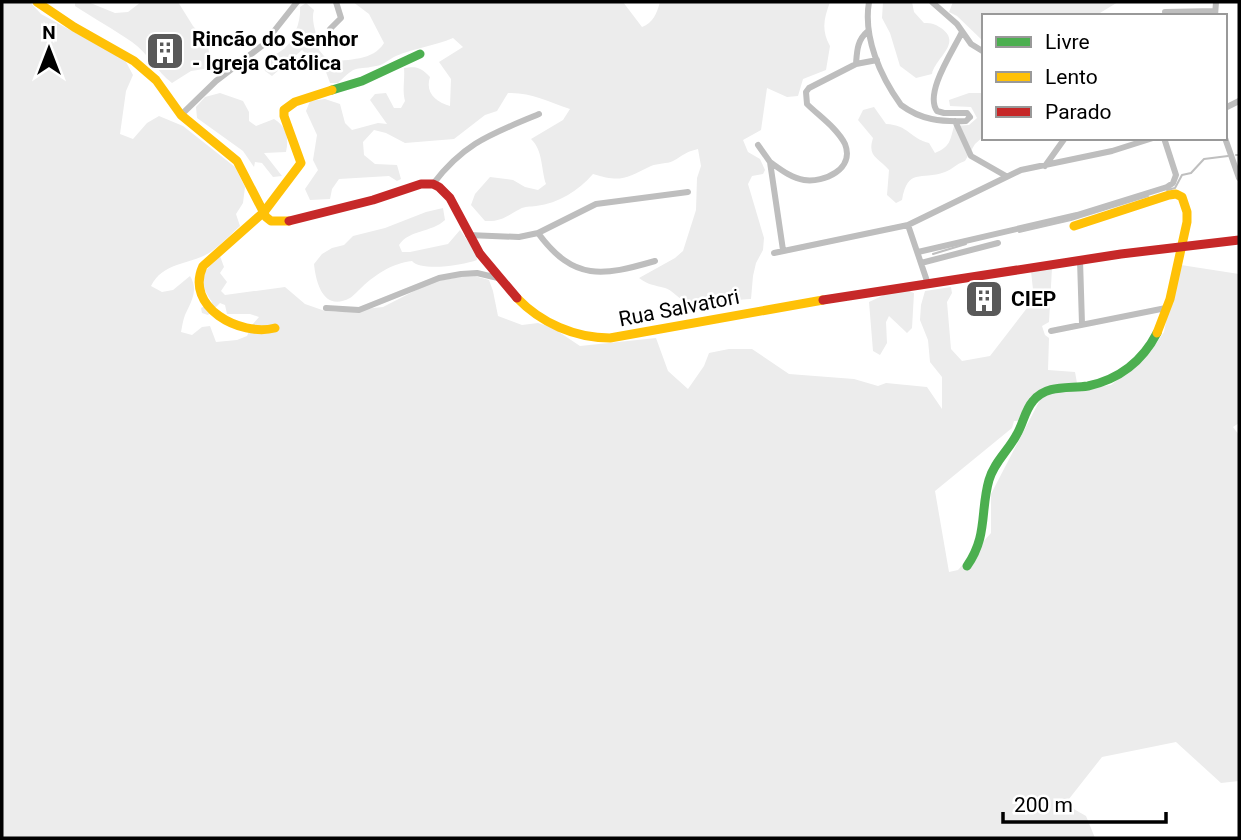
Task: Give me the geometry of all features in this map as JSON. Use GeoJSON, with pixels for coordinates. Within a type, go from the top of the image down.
{"type":"FeatureCollection","features":[{"type":"Feature","properties":{"kind":"street"},"geometry":{"type":"LineString","coordinates":[[37,2],[74,27],[134,61],[156,80],[181,116],[237,161],[271,221],[284,222],[433,184],[450,162],[470,146],[539,114]]}},
{"type":"Feature","properties":{"kind":"street"},"geometry":{"type":"LineString","coordinates":[[181,116],[216,81],[263,45],[297,2]]}},
{"type":"Feature","properties":{"kind":"street"},"geometry":{"type":"LineString","coordinates":[[330,29],[341,18],[336,2]]}},
{"type":"Feature","properties":{"kind":"street"},"geometry":{"type":"LineString","coordinates":[[869,2],[868,31],[877,60],[895,97],[909,111],[929,120],[966,121],[970,117],[967,113],[937,111],[932,101],[933,89],[962,32]]}},
{"type":"Feature","properties":{"kind":"street"},"geometry":{"type":"LineString","coordinates":[[932,2],[957,24],[971,44],[982,51]]}},
{"type":"Feature","properties":{"kind":"street"},"geometry":{"type":"LineString","coordinates":[[1166,12],[1215,13],[1216,2]]}},
{"type":"Feature","properties":{"kind":"street"},"geometry":{"type":"LineString","coordinates":[[856,64],[858,46],[868,31]]}},
{"type":"Feature","properties":{"kind":"street"},"geometry":{"type":"LineString","coordinates":[[275,328],[254,331],[240,328],[223,319],[204,304],[198,277],[203,266],[264,212],[301,163],[284,110],[287,106],[362,81],[420,54]]}},
{"type":"Feature","properties":{"kind":"street"},"geometry":{"type":"LineString","coordinates":[[758,145],[770,162],[791,176],[805,180],[837,172],[844,165],[847,155],[845,145],[836,131],[807,104],[805,98],[809,88],[856,64],[877,60]]}},
{"type":"Feature","properties":{"kind":"street"},"geometry":{"type":"LineString","coordinates":[[955,121],[971,156],[1006,176]]}},
{"type":"Feature","properties":{"kind":"street"},"geometry":{"type":"LineString","coordinates":[[1045,166],[1064,140]]}},
{"type":"Feature","properties":{"kind":"street"},"geometry":{"type":"LineString","coordinates":[[774,253],[908,225],[1021,170],[1146,140]]}},
{"type":"Feature","properties":{"kind":"street"},"geometry":{"type":"LineString","coordinates":[[918,253],[1077,215],[1167,187],[1173,183],[1176,175],[1165,140]]}},
{"type":"Feature","properties":{"kind":"street"},"geometry":{"type":"LineString","coordinates":[[1226,140],[1239,178]]}},
{"type":"Feature","properties":{"kind":"street"},"geometry":{"type":"LineString","coordinates":[[1231,152],[1239,150]]}},
{"type":"Feature","properties":{"kind":"street"},"geometry":{"type":"LineString","coordinates":[[770,162],[783,250]]}},
{"type":"Feature","properties":{"kind":"street","name":"Rua Salvatori"},"geometry":{"type":"LineString","coordinates":[[433,184],[447,195],[468,235],[507,291],[525,308],[568,331],[597,337],[617,338],[723,316],[1080,260],[1239,240]]}},
{"type":"Feature","properties":{"kind":"street"},"geometry":{"type":"LineString","coordinates":[[468,235],[510,238],[538,233],[596,204],[688,192]]}},
{"type":"Feature","properties":{"kind":"street"},"geometry":{"type":"LineString","coordinates":[[967,566],[980,548],[983,538],[984,509],[990,478],[1018,434],[1031,403],[1037,396],[1051,390],[1100,384],[1128,369],[1151,348],[1163,324],[1187,222],[1185,204],[1180,195],[1169,195],[1074,226]]}},
{"type":"Feature","properties":{"kind":"street"},"geometry":{"type":"LineString","coordinates":[[908,225],[928,284]]}},
{"type":"Feature","properties":{"kind":"street"},"geometry":{"type":"LineString","coordinates":[[538,233],[557,256],[594,273],[612,272],[655,261]]}},
{"type":"Feature","properties":{"kind":"street"},"geometry":{"type":"LineString","coordinates":[[921,263],[998,243]]}},
{"type":"Feature","properties":{"kind":"street"},"geometry":{"type":"LineString","coordinates":[[1080,260],[1082,324]]}},
{"type":"Feature","properties":{"kind":"street"},"geometry":{"type":"LineString","coordinates":[[326,308],[359,310],[439,278],[461,274],[498,278]]}},
{"type":"Feature","properties":{"kind":"street"},"geometry":{"type":"LineString","coordinates":[[1051,331],[1166,308]]}},
{"type":"Feature","properties":{"kind":"shaded area"},"geometry":{"type":"Polygon","coordinates":[[[2,2],[30,2],[41,14],[125,60],[133,75],[126,91],[120,134],[133,139],[147,123],[159,116],[183,126],[235,167],[245,187],[243,203],[236,214],[240,226],[209,253],[162,272],[151,286],[162,292],[173,290],[190,276],[194,291],[181,332],[192,335],[202,327],[210,326],[216,342],[247,336],[259,317],[250,314],[227,314],[225,305],[220,303],[208,315],[202,313],[201,308],[212,302],[204,288],[203,277],[220,256],[224,267],[220,273],[227,282],[221,291],[225,295],[285,287],[305,304],[336,312],[383,307],[432,282],[471,275],[489,280],[498,316],[522,325],[538,323],[553,328],[580,346],[656,338],[668,371],[688,389],[704,366],[709,353],[729,349],[752,349],[789,374],[854,379],[878,386],[886,383],[927,387],[942,409],[942,377],[930,362],[928,340],[920,320],[925,291],[951,287],[952,293],[947,302],[951,349],[962,361],[990,356],[1034,299],[1031,271],[1052,268],[1049,322],[1042,326],[1049,338],[1048,370],[1075,372],[1077,383],[1046,387],[1034,394],[1018,421],[1014,421],[1012,428],[935,491],[949,572],[958,570],[991,533],[991,494],[1042,396],[1111,385],[1149,354],[1164,332],[1172,291],[1181,265],[1239,274],[1239,423],[1233,427],[1239,435],[1239,781],[1221,783],[1176,742],[1102,757],[1065,804],[1086,816],[1095,838],[2,838],[2,2]]]}},
{"type":"Feature","properties":{"kind":"shaded area","name":"Rincão do Senhor - Igreja Católica"},"geometry":{"type":"Polygon","coordinates":[[[75,2],[88,2],[115,13],[128,12],[141,2],[178,2],[208,43],[210,63],[204,69],[191,71],[172,83],[138,46],[75,6],[75,2]]]}},
{"type":"Feature","properties":{"kind":"shaded area"},"geometry":{"type":"Polygon","coordinates":[[[353,2],[623,2],[642,27],[654,17],[660,2],[830,2],[824,24],[830,46],[826,70],[803,79],[798,96],[787,97],[767,88],[761,130],[743,140],[748,152],[760,159],[765,170],[763,174],[752,176],[748,184],[764,238],[763,250],[753,276],[751,299],[690,302],[668,289],[639,278],[683,251],[696,210],[697,178],[701,166],[698,149],[671,162],[654,165],[623,178],[593,174],[581,186],[560,199],[524,207],[500,219],[485,221],[471,205],[475,194],[490,177],[513,180],[538,190],[546,184],[540,154],[531,139],[563,120],[570,109],[532,96],[508,93],[497,111],[485,115],[454,139],[405,143],[374,130],[363,142],[364,155],[375,164],[397,165],[401,179],[397,181],[389,176],[339,179],[332,189],[330,199],[310,200],[305,189],[318,170],[313,160],[317,135],[306,111],[310,101],[325,99],[340,104],[345,123],[352,130],[378,123],[387,124],[370,100],[375,94],[386,93],[394,108],[401,108],[405,101],[404,68],[412,67],[421,69],[430,77],[432,96],[450,106],[451,79],[439,62],[463,47],[453,38],[403,53],[379,65],[356,69],[338,83],[330,83],[326,72],[302,50],[272,76],[265,71],[265,62],[285,48],[292,39],[300,7],[306,3],[314,10],[313,20],[319,50],[329,62],[360,58],[374,53],[384,43],[369,14],[353,2]]]}},
{"type":"Feature","properties":{"kind":"shaded area"},"geometry":{"type":"Polygon","coordinates":[[[883,2],[912,2],[914,12],[924,23],[935,25],[947,34],[949,45],[932,74],[916,78],[900,66],[890,33],[882,18],[883,2]]]}},
{"type":"Feature","properties":{"kind":"shaded area"},"geometry":{"type":"Polygon","coordinates":[[[953,2],[1118,2],[1098,14],[982,14],[982,40],[957,16],[949,12],[953,2]]]}},
{"type":"Feature","properties":{"kind":"shaded area"},"geometry":{"type":"Polygon","coordinates":[[[220,93],[243,101],[249,112],[249,121],[256,126],[274,119],[282,126],[287,138],[286,152],[264,153],[282,176],[273,177],[262,163],[255,162],[254,167],[243,151],[197,118],[196,107],[205,97],[220,93]]]}},
{"type":"Feature","properties":{"kind":"shaded area"},"geometry":{"type":"Polygon","coordinates":[[[969,93],[982,93],[982,138],[965,161],[945,172],[912,179],[902,200],[896,203],[887,195],[889,170],[873,153],[873,138],[858,120],[863,110],[874,107],[886,124],[900,127],[929,143],[935,153],[949,143],[954,126],[969,125],[977,118],[971,107],[950,106],[949,100],[969,93]]]}},
{"type":"Feature","properties":{"kind":"shaded area"},"geometry":{"type":"Polygon","coordinates":[[[443,208],[445,220],[409,236],[399,245],[402,252],[448,244],[460,230],[476,253],[477,260],[433,267],[412,261],[405,262],[377,275],[350,298],[334,301],[323,294],[314,264],[322,254],[344,245],[353,236],[443,208]]]}},
{"type":"Feature","properties":{"kind":"shaded area"},"geometry":{"type":"Polygon","coordinates":[[[907,290],[914,293],[912,328],[907,333],[889,316],[886,322],[887,343],[880,355],[873,351],[869,302],[886,294],[907,290]]]}},
{"type":"Feature","properties":{"kind":"waterway"},"geometry":{"type":"LineString","coordinates":[[1167,190],[1175,188],[1182,175],[1191,173],[1204,159],[1228,156]]}},
{"type":"Feature","properties":{"kind":"waterway"},"geometry":{"type":"LineString","coordinates":[[1019,232],[1071,220],[1148,196]]}},
{"type":"Feature","properties":{"kind":"waterway"},"geometry":{"type":"LineString","coordinates":[[933,254],[966,244]]}},
{"type":"Feature","properties":{"kind":"traffic: fast"},"geometry":{"type":"LineString","coordinates":[[332,90],[362,81],[420,54]]}},
{"type":"Feature","properties":{"kind":"traffic: fast"},"geometry":{"type":"LineString","coordinates":[[967,566],[981,534],[986,491],[991,474],[1014,440],[1033,401],[1045,392],[1088,386],[1120,374],[1137,361],[1157,333]]}},
{"type":"Feature","properties":{"kind":"traffic: slow"},"geometry":{"type":"LineString","coordinates":[[37,2],[74,27],[134,61],[156,80],[181,115],[237,161],[266,217],[271,221],[289,221]]}},
{"type":"Feature","properties":{"kind":"traffic: slow"},"geometry":{"type":"LineString","coordinates":[[275,328],[246,328],[219,316],[208,306],[201,294],[199,281],[203,266],[264,212],[301,163],[284,110],[295,102],[332,90]]}},
{"type":"Feature","properties":{"kind":"traffic: slow"},"geometry":{"type":"LineString","coordinates":[[1074,226],[1169,195],[1182,197],[1187,222],[1170,299],[1157,333]]}},
{"type":"Feature","properties":{"kind":"traffic: slow"},"geometry":{"type":"LineString","coordinates":[[517,298],[537,315],[559,327],[584,335],[610,338],[823,300]]}},
{"type":"Feature","properties":{"kind":"traffic: jam"},"geometry":{"type":"LineString","coordinates":[[289,221],[373,200],[421,184],[433,184],[450,198],[480,254],[517,298]]}},
{"type":"Feature","properties":{"kind":"traffic: jam"},"geometry":{"type":"LineString","coordinates":[[823,300],[1121,254],[1239,240]]}},
{"type":"Feature","properties":{"kind":"place","name":"Rincão do Senhor - Igreja Católica"},"geometry":{"type":"Point","coordinates":[165,51]}},
{"type":"Feature","properties":{"kind":"place","name":"CIEP"},"geometry":{"type":"Point","coordinates":[984,299]}}]}
